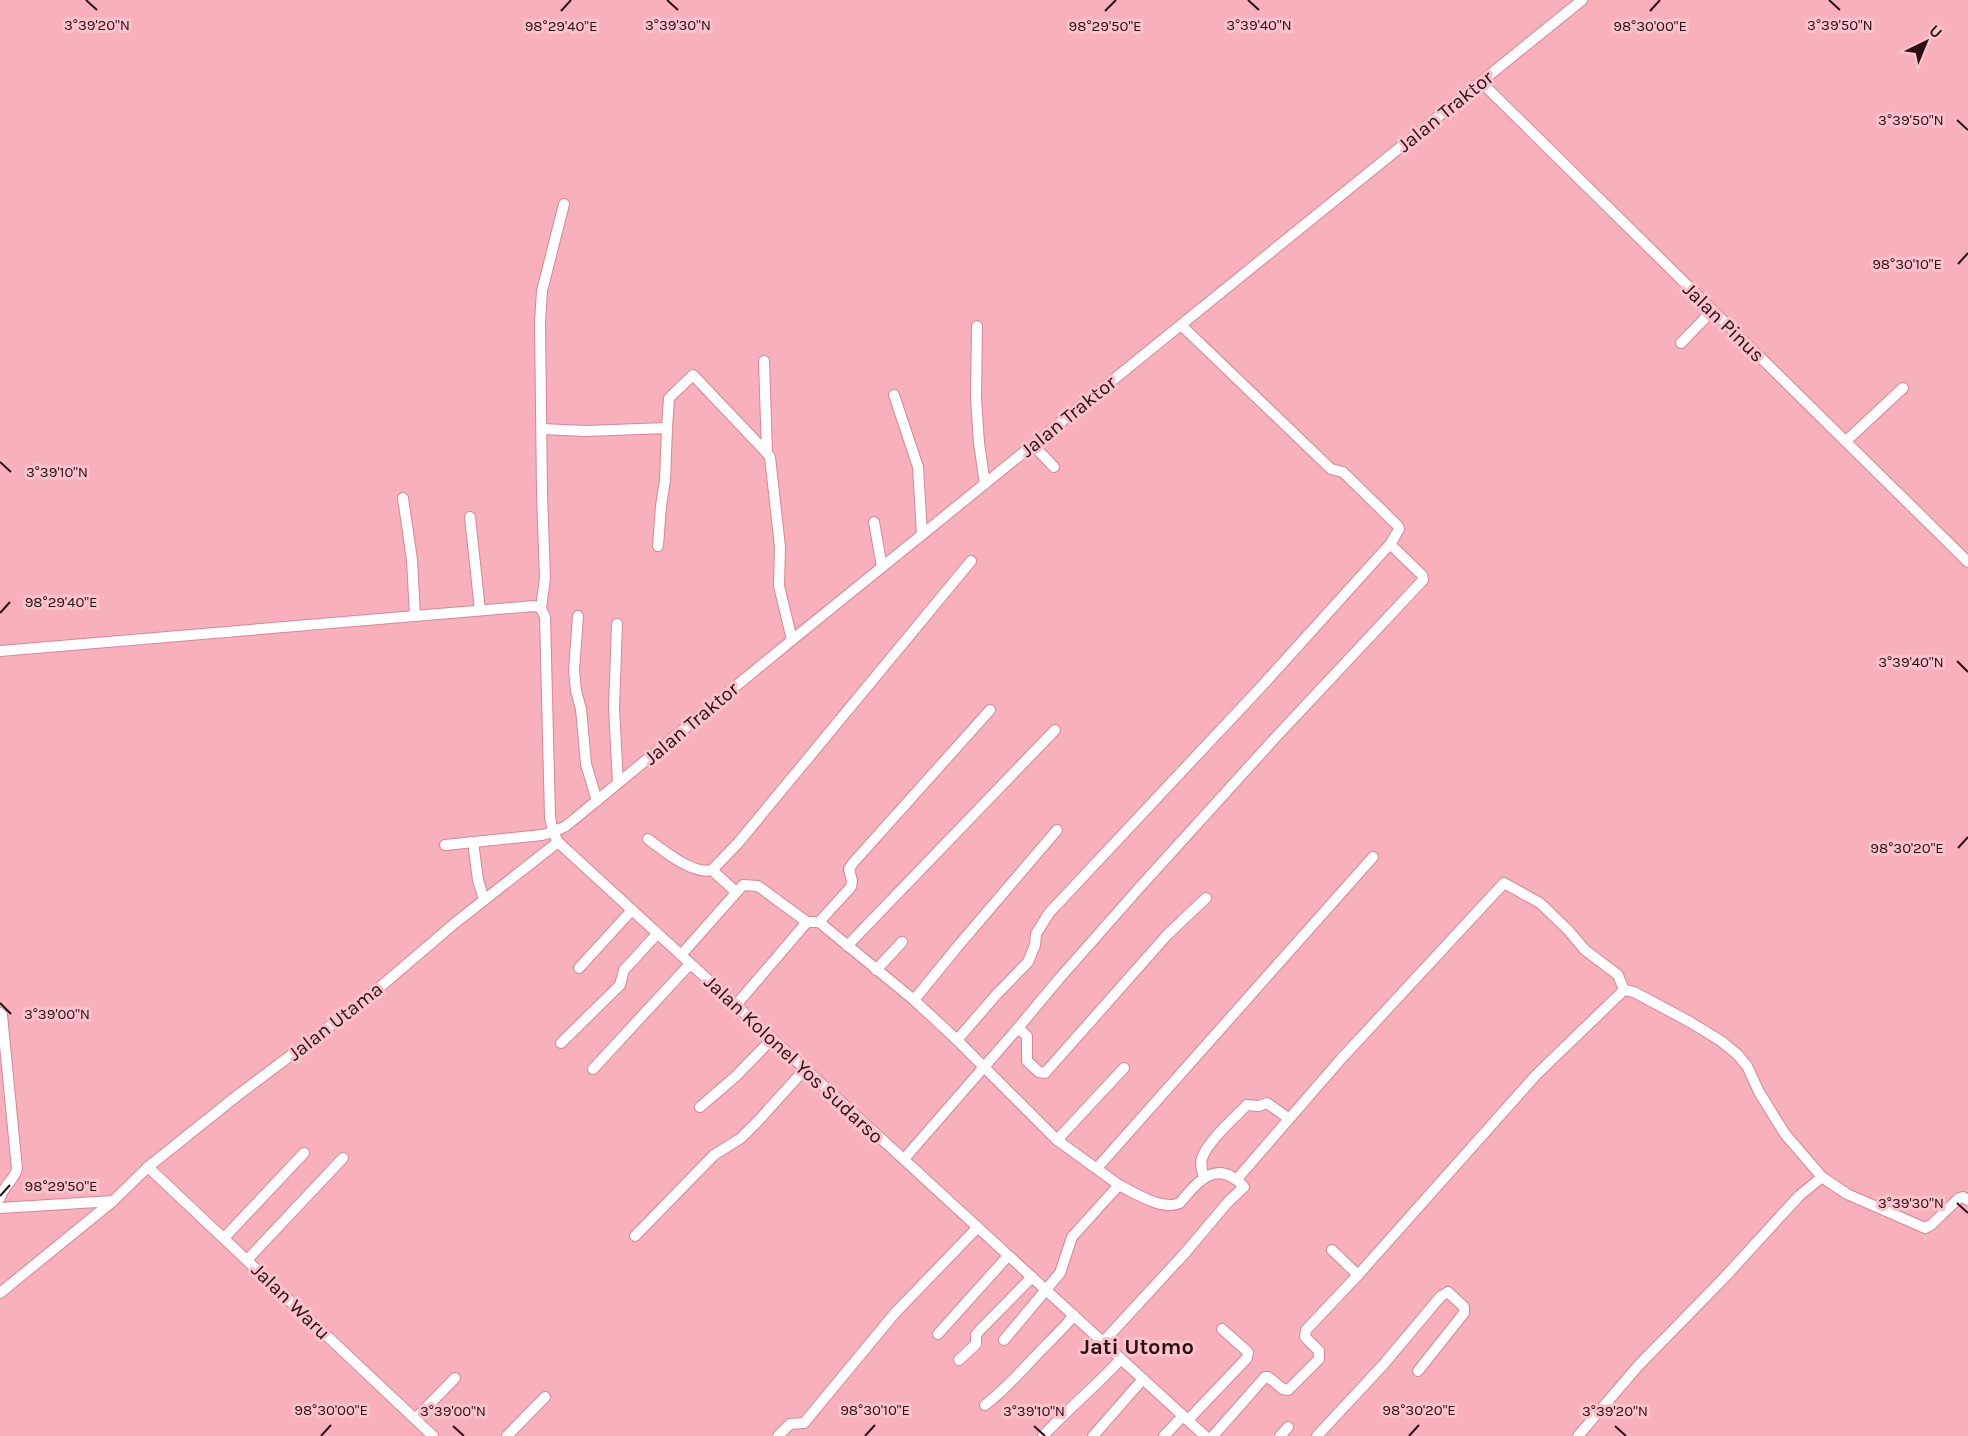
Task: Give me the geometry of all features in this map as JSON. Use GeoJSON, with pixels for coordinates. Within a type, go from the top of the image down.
{"type":"FeatureCollection","features":[{"type":"Feature","properties":{"kind":"street","name":"Jalan Traktor"},"geometry":{"type":"LineString","coordinates":[[556,837],[566,826],[792,640],[1582,0]]}},
{"type":"Feature","properties":{"kind":"street","name":"Jalan Pinus"},"geometry":{"type":"LineString","coordinates":[[1480,82],[1968,562]]}},
{"type":"Feature","properties":{"kind":"street"},"geometry":{"type":"LineString","coordinates":[[445,845],[556,837],[550,817],[545,617],[541,608],[545,578],[540,322],[542,291],[564,204]]}},
{"type":"Feature","properties":{"kind":"street"},"geometry":{"type":"LineString","coordinates":[[1681,343],[1712,311]]}},
{"type":"Feature","properties":{"kind":"street"},"geometry":{"type":"LineString","coordinates":[[957,1040],[1028,962],[1035,945],[1036,934],[1049,913],[1260,688],[1391,543],[1398,532],[1398,526],[1343,472],[1331,469],[1181,325]]}},
{"type":"Feature","properties":{"kind":"street"},"geometry":{"type":"LineString","coordinates":[[977,326],[976,399],[985,484]]}},
{"type":"Feature","properties":{"kind":"street"},"geometry":{"type":"LineString","coordinates":[[764,362],[767,453]]}},
{"type":"Feature","properties":{"kind":"street"},"geometry":{"type":"LineString","coordinates":[[658,546],[661,506],[666,480],[669,398],[693,375],[770,457],[780,547],[779,586],[792,640]]}},
{"type":"Feature","properties":{"kind":"street"},"geometry":{"type":"LineString","coordinates":[[1846,441],[1903,388]]}},
{"type":"Feature","properties":{"kind":"street"},"geometry":{"type":"LineString","coordinates":[[894,395],[918,467],[922,535]]}},
{"type":"Feature","properties":{"kind":"street"},"geometry":{"type":"LineString","coordinates":[[542,429],[585,431],[667,428]]}},
{"type":"Feature","properties":{"kind":"street"},"geometry":{"type":"LineString","coordinates":[[1033,445],[1054,467]]}},
{"type":"Feature","properties":{"kind":"street"},"geometry":{"type":"LineString","coordinates":[[403,498],[412,560],[415,616]]}},
{"type":"Feature","properties":{"kind":"street"},"geometry":{"type":"LineString","coordinates":[[470,518],[480,610]]}},
{"type":"Feature","properties":{"kind":"street"},"geometry":{"type":"LineString","coordinates":[[874,522],[882,567]]}},
{"type":"Feature","properties":{"kind":"street"},"geometry":{"type":"LineString","coordinates":[[904,1159],[1058,980],[1267,747],[1423,582],[1422,575],[1391,543]]}},
{"type":"Feature","properties":{"kind":"street"},"geometry":{"type":"LineString","coordinates":[[648,839],[672,857],[689,866],[703,872],[712,870],[752,826],[971,561]]}},
{"type":"Feature","properties":{"kind":"street"},"geometry":{"type":"LineString","coordinates":[[0,651],[480,610],[534,606],[541,608]]}},
{"type":"Feature","properties":{"kind":"street"},"geometry":{"type":"LineString","coordinates":[[578,616],[574,670],[576,691],[581,709],[586,764],[597,801]]}},
{"type":"Feature","properties":{"kind":"street"},"geometry":{"type":"LineString","coordinates":[[616,624],[614,708],[618,783]]}},
{"type":"Feature","properties":{"kind":"street"},"geometry":{"type":"LineString","coordinates":[[819,922],[851,887],[849,869],[853,862],[990,710]]}},
{"type":"Feature","properties":{"kind":"street"},"geometry":{"type":"LineString","coordinates":[[847,946],[1055,730]]}},
{"type":"Feature","properties":{"kind":"street"},"geometry":{"type":"LineString","coordinates":[[914,1000],[1057,831]]}},
{"type":"Feature","properties":{"kind":"street","name":"Jalan Utama"},"geometry":{"type":"LineString","coordinates":[[0,1293],[113,1201],[148,1167],[238,1095],[366,999],[556,837]]}},
{"type":"Feature","properties":{"kind":"street","name":"Jalan Kolonel Yos Sudarso"},"geometry":{"type":"LineString","coordinates":[[556,837],[657,934],[1205,1436]]}},
{"type":"Feature","properties":{"kind":"street"},"geometry":{"type":"LineString","coordinates":[[473,842],[478,880],[484,900]]}},
{"type":"Feature","properties":{"kind":"street"},"geometry":{"type":"LineString","coordinates":[[1097,1168],[1373,857]]}},
{"type":"Feature","properties":{"kind":"street"},"geometry":{"type":"LineString","coordinates":[[712,870],[736,892]]}},
{"type":"Feature","properties":{"kind":"street"},"geometry":{"type":"LineString","coordinates":[[1237,1179],[1288,1118],[1504,883],[1540,903],[1585,950],[1618,975],[1624,990]]}},
{"type":"Feature","properties":{"kind":"street"},"geometry":{"type":"LineString","coordinates":[[681,955],[743,885],[758,886],[807,922],[819,922],[914,1000],[984,1066],[1057,1140],[1119,1185],[1157,1203],[1175,1206],[1204,1177],[1220,1172],[1237,1179],[1244,1187],[1243,1189],[1228,1202],[1103,1342]]}},
{"type":"Feature","properties":{"kind":"street"},"geometry":{"type":"LineString","coordinates":[[1018,1028],[1027,1036],[1027,1061],[1039,1072],[1045,1073],[1167,935],[1206,898]]}},
{"type":"Feature","properties":{"kind":"street"},"geometry":{"type":"LineString","coordinates":[[579,968],[632,910]]}},
{"type":"Feature","properties":{"kind":"street"},"geometry":{"type":"LineString","coordinates":[[736,1005],[807,922]]}},
{"type":"Feature","properties":{"kind":"street"},"geometry":{"type":"LineString","coordinates":[[561,1043],[620,985],[624,970],[657,934]]}},
{"type":"Feature","properties":{"kind":"street"},"geometry":{"type":"LineString","coordinates":[[876,970],[902,942]]}},
{"type":"Feature","properties":{"kind":"street"},"geometry":{"type":"LineString","coordinates":[[593,1069],[690,964]]}},
{"type":"Feature","properties":{"kind":"street"},"geometry":{"type":"LineString","coordinates":[[1624,990],[1634,992],[1690,1022],[1737,1054],[1747,1066],[1759,1092],[1785,1134],[1822,1177],[1847,1194],[1925,1228],[1959,1198],[1963,1197],[1968,1200]]}},
{"type":"Feature","properties":{"kind":"street"},"geometry":{"type":"LineString","coordinates":[[1213,1436],[1265,1377],[1288,1390],[1319,1359],[1319,1351],[1305,1337],[1305,1331],[1358,1275],[1536,1075],[1624,990]]}},
{"type":"Feature","properties":{"kind":"street"},"geometry":{"type":"LineString","coordinates":[[0,1013],[17,1169],[15,1176],[3,1189],[0,1198]]}},
{"type":"Feature","properties":{"kind":"street"},"geometry":{"type":"LineString","coordinates":[[700,1107],[736,1076],[772,1039]]}},
{"type":"Feature","properties":{"kind":"street"},"geometry":{"type":"LineString","coordinates":[[1057,1140],[1124,1068]]}},
{"type":"Feature","properties":{"kind":"street"},"geometry":{"type":"LineString","coordinates":[[635,1236],[714,1155],[741,1138],[805,1069]]}},
{"type":"Feature","properties":{"kind":"street"},"geometry":{"type":"LineString","coordinates":[[1204,1177],[1201,1167],[1202,1157],[1216,1138],[1247,1106],[1267,1103],[1288,1118]]}},
{"type":"Feature","properties":{"kind":"street"},"geometry":{"type":"LineString","coordinates":[[224,1238],[304,1153]]}},
{"type":"Feature","properties":{"kind":"street"},"geometry":{"type":"LineString","coordinates":[[247,1260],[344,1158]]}},
{"type":"Feature","properties":{"kind":"street","name":"Jalan Waru"},"geometry":{"type":"LineString","coordinates":[[148,1167],[429,1434]]}},
{"type":"Feature","properties":{"kind":"street"},"geometry":{"type":"LineString","coordinates":[[1578,1436],[1638,1366],[1723,1279],[1799,1196],[1822,1177]]}},
{"type":"Feature","properties":{"kind":"street"},"geometry":{"type":"LineString","coordinates":[[1004,1340],[1062,1269],[1072,1237],[1119,1185]]}},
{"type":"Feature","properties":{"kind":"street"},"geometry":{"type":"LineString","coordinates":[[0,1208],[113,1201]]}},
{"type":"Feature","properties":{"kind":"street"},"geometry":{"type":"LineString","coordinates":[[778,1436],[790,1424],[804,1423],[895,1313],[978,1227]]}},
{"type":"Feature","properties":{"kind":"street"},"geometry":{"type":"LineString","coordinates":[[1332,1250],[1358,1275]]}},
{"type":"Feature","properties":{"kind":"street"},"geometry":{"type":"LineString","coordinates":[[938,1334],[1008,1256]]}},
{"type":"Feature","properties":{"kind":"street"},"geometry":{"type":"LineString","coordinates":[[959,1360],[976,1344],[976,1335],[979,1331],[1032,1277]]}},
{"type":"Feature","properties":{"kind":"street"},"geometry":{"type":"LineString","coordinates":[[1317,1436],[1383,1365],[1441,1296],[1448,1292],[1464,1307],[1464,1313],[1418,1371]]}},
{"type":"Feature","properties":{"kind":"street"},"geometry":{"type":"LineString","coordinates":[[985,1405],[1002,1392],[1059,1334],[1074,1315]]}},
{"type":"Feature","properties":{"kind":"street"},"geometry":{"type":"LineString","coordinates":[[1164,1436],[1186,1418],[1247,1358],[1248,1352],[1221,1329]]}},
{"type":"Feature","properties":{"kind":"street"},"geometry":{"type":"LineString","coordinates":[[1042,1436],[1121,1359]]}},
{"type":"Feature","properties":{"kind":"street"},"geometry":{"type":"LineString","coordinates":[[415,1419],[455,1378]]}},
{"type":"Feature","properties":{"kind":"street"},"geometry":{"type":"LineString","coordinates":[[1094,1436],[1143,1379]]}},
{"type":"Feature","properties":{"kind":"street"},"geometry":{"type":"LineString","coordinates":[[507,1436],[545,1397]]}},
{"type":"Feature","properties":{"kind":"street"},"geometry":{"type":"LineString","coordinates":[[1280,1436],[1288,1427]]}},
{"type":"Feature","properties":{"kind":"district","name":"Jati Utomo"},"geometry":{"type":"Point","coordinates":[1137,1346]}}]}
